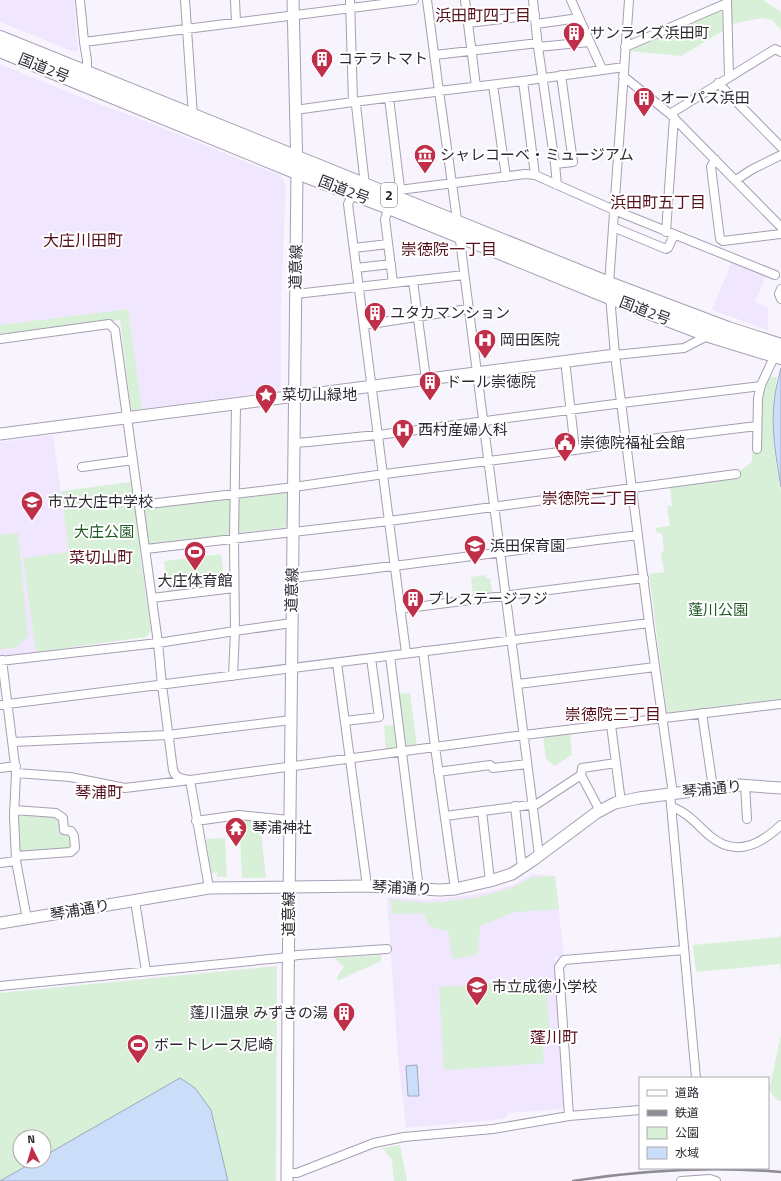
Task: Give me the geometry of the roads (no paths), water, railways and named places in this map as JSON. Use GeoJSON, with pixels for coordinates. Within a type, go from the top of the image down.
{"type":"FeatureCollection","features":[{"type":"Feature","properties":{"kind":"highway","name":"国道2号"},"geometry":{"type":"LineString","coordinates":[[0,38],[395,198],[458,230],[609,291],[709,335],[779,350]]}},
{"type":"Feature","properties":{"kind":"highway","name":"国道2号"},"geometry":{"type":"LineString","coordinates":[[0,50],[297,172],[353,193],[395,198]]}},
{"type":"Feature","properties":{"kind":"highway","name":"国道2号"},"geometry":{"type":"LineString","coordinates":[[609,291],[728,329],[779,350]]}},
{"type":"Feature","properties":{"kind":"street"},"geometry":{"type":"LineString","coordinates":[[80,0],[87,60],[86,72]]}},
{"type":"Feature","properties":{"kind":"street"},"geometry":{"type":"LineString","coordinates":[[185,0],[193,116]]}},
{"type":"Feature","properties":{"kind":"street"},"geometry":{"type":"LineString","coordinates":[[236,0],[236,22]]}},
{"type":"Feature","properties":{"kind":"street","name":"道意線"},"geometry":{"type":"LineString","coordinates":[[287,1177],[289,820],[297,172],[293,0]]}},
{"type":"Feature","properties":{"kind":"street"},"geometry":{"type":"LineString","coordinates":[[84,42],[293,15],[350,4],[414,0]]}},
{"type":"Feature","properties":{"kind":"street"},"geometry":{"type":"LineString","coordinates":[[428,0],[539,855]]}},
{"type":"Feature","properties":{"kind":"street"},"geometry":{"type":"LineString","coordinates":[[465,0],[476,86]]}},
{"type":"Feature","properties":{"kind":"street"},"geometry":{"type":"LineString","coordinates":[[533,0],[555,164],[556,185]]}},
{"type":"Feature","properties":{"kind":"street"},"geometry":{"type":"LineString","coordinates":[[571,0],[602,69]]}},
{"type":"Feature","properties":{"kind":"street"},"geometry":{"type":"LineString","coordinates":[[628,0],[609,291],[621,403],[649,623],[672,787],[670,794],[671,807],[696,1077]]}},
{"type":"Feature","properties":{"kind":"street"},"geometry":{"type":"LineString","coordinates":[[625,47],[727,1],[729,76]]}},
{"type":"Feature","properties":{"kind":"street"},"geometry":{"type":"LineString","coordinates":[[350,4],[353,102],[356,105],[365,186]]}},
{"type":"Feature","properties":{"kind":"street"},"geometry":{"type":"LineString","coordinates":[[468,23],[535,15]]}},
{"type":"Feature","properties":{"kind":"street"},"geometry":{"type":"LineString","coordinates":[[536,24],[579,18]]}},
{"type":"Feature","properties":{"kind":"street"},"geometry":{"type":"LineString","coordinates":[[435,55],[538,45],[590,42]]}},
{"type":"Feature","properties":{"kind":"street"},"geometry":{"type":"LineString","coordinates":[[672,115],[718,83],[775,49],[781,52]]}},
{"type":"Feature","properties":{"kind":"street"},"geometry":{"type":"LineString","coordinates":[[295,110],[624,67]]}},
{"type":"Feature","properties":{"kind":"street"},"geometry":{"type":"LineString","coordinates":[[555,164],[573,162],[561,75]]}},
{"type":"Feature","properties":{"kind":"street"},"geometry":{"type":"LineString","coordinates":[[623,76],[672,115],[781,228]]}},
{"type":"Feature","properties":{"kind":"street"},"geometry":{"type":"LineString","coordinates":[[523,81],[535,175]]}},
{"type":"Feature","properties":{"kind":"street"},"geometry":{"type":"LineString","coordinates":[[718,83],[781,147]]}},
{"type":"Feature","properties":{"kind":"street"},"geometry":{"type":"LineString","coordinates":[[493,85],[506,177]]}},
{"type":"Feature","properties":{"kind":"street"},"geometry":{"type":"LineString","coordinates":[[388,98],[400,188],[385,219],[393,284]]}},
{"type":"Feature","properties":{"kind":"street"},"geometry":{"type":"LineString","coordinates":[[666,232],[672,115]]}},
{"type":"Feature","properties":{"kind":"street"},"geometry":{"type":"LineString","coordinates":[[736,180],[751,170],[781,155]]}},
{"type":"Feature","properties":{"kind":"street"},"geometry":{"type":"LineString","coordinates":[[715,159],[711,167],[720,239],[723,241],[781,234]]}},
{"type":"Feature","properties":{"kind":"street"},"geometry":{"type":"LineString","coordinates":[[395,198],[452,183],[525,174],[535,175],[666,232],[774,275]]}},
{"type":"Feature","properties":{"kind":"street"},"geometry":{"type":"LineString","coordinates":[[353,193],[348,204],[406,653]]}},
{"type":"Feature","properties":{"kind":"street"},"geometry":{"type":"LineString","coordinates":[[613,227],[666,249],[668,248],[674,235]]}},
{"type":"Feature","properties":{"kind":"street"},"geometry":{"type":"LineString","coordinates":[[354,248],[388,244]]}},
{"type":"Feature","properties":{"kind":"street"},"geometry":{"type":"LineString","coordinates":[[356,268],[391,264]]}},
{"type":"Feature","properties":{"kind":"street"},"geometry":{"type":"LineString","coordinates":[[296,294],[464,276]]}},
{"type":"Feature","properties":{"kind":"street"},"geometry":{"type":"LineString","coordinates":[[413,281],[426,379]]}},
{"type":"Feature","properties":{"kind":"street"},"geometry":{"type":"LineString","coordinates":[[781,289],[779,294],[781,299]]}},
{"type":"Feature","properties":{"kind":"street"},"geometry":{"type":"LineString","coordinates":[[364,325],[468,309]]}},
{"type":"Feature","properties":{"kind":"street"},"geometry":{"type":"LineString","coordinates":[[0,339],[109,324],[115,330],[146,549],[174,774],[178,778],[190,780]]}},
{"type":"Feature","properties":{"kind":"street"},"geometry":{"type":"LineString","coordinates":[[0,434],[615,355],[684,348],[709,335]]}},
{"type":"Feature","properties":{"kind":"street"},"geometry":{"type":"LineString","coordinates":[[757,449],[758,398],[761,386],[779,350]]}},
{"type":"Feature","properties":{"kind":"street"},"geometry":{"type":"LineString","coordinates":[[566,369],[575,450]]}},
{"type":"Feature","properties":{"kind":"street"},"geometry":{"type":"LineString","coordinates":[[294,443],[761,386]]}},
{"type":"Feature","properties":{"kind":"street"},"geometry":{"type":"LineString","coordinates":[[233,676],[235,631],[234,539],[236,404]]}},
{"type":"Feature","properties":{"kind":"street"},"geometry":{"type":"LineString","coordinates":[[140,505],[294,487],[383,474],[757,426]]}},
{"type":"Feature","properties":{"kind":"street"},"geometry":{"type":"LineString","coordinates":[[82,468],[134,460]]}},
{"type":"Feature","properties":{"kind":"street"},"geometry":{"type":"LineString","coordinates":[[146,549],[389,521],[736,474]]}},
{"type":"Feature","properties":{"kind":"street"},"geometry":{"type":"LineString","coordinates":[[292,578],[395,567],[638,535]]}},
{"type":"Feature","properties":{"kind":"street"},"geometry":{"type":"LineString","coordinates":[[400,609],[644,578]]}},
{"type":"Feature","properties":{"kind":"street"},"geometry":{"type":"LineString","coordinates":[[152,598],[234,588]]}},
{"type":"Feature","properties":{"kind":"street"},"geometry":{"type":"LineString","coordinates":[[27,919],[16,858],[14,810],[16,770],[13,742],[4,705],[1,660],[158,643],[292,623]]}},
{"type":"Feature","properties":{"kind":"street"},"geometry":{"type":"LineString","coordinates":[[4,705],[649,623]]}},
{"type":"Feature","properties":{"kind":"street"},"geometry":{"type":"LineString","coordinates":[[423,651],[438,772],[455,889]]}},
{"type":"Feature","properties":{"kind":"street"},"geometry":{"type":"LineString","coordinates":[[390,656],[419,889]]}},
{"type":"Feature","properties":{"kind":"street"},"geometry":{"type":"LineString","coordinates":[[345,721],[379,716],[371,658]]}},
{"type":"Feature","properties":{"kind":"street"},"geometry":{"type":"LineString","coordinates":[[337,663],[367,886]]}},
{"type":"Feature","properties":{"kind":"street"},"geometry":{"type":"LineString","coordinates":[[518,684],[655,667]]}},
{"type":"Feature","properties":{"kind":"street"},"geometry":{"type":"LineString","coordinates":[[0,768],[70,777],[125,788],[524,735],[781,704]]}},
{"type":"Feature","properties":{"kind":"street"},"geometry":{"type":"LineString","coordinates":[[702,713],[712,788]]}},
{"type":"Feature","properties":{"kind":"street"},"geometry":{"type":"LineString","coordinates":[[13,742],[168,735],[291,720]]}},
{"type":"Feature","properties":{"kind":"street"},"geometry":{"type":"LineString","coordinates":[[611,725],[621,802]]}},
{"type":"Feature","properties":{"kind":"street"},"geometry":{"type":"LineString","coordinates":[[600,811],[581,775],[582,768],[616,763]]}},
{"type":"Feature","properties":{"kind":"street"},"geometry":{"type":"LineString","coordinates":[[438,772],[490,765],[493,768],[528,764]]}},
{"type":"Feature","properties":{"kind":"street"},"geometry":{"type":"LineString","coordinates":[[445,816],[537,804],[581,775]]}},
{"type":"Feature","properties":{"kind":"street"},"geometry":{"type":"LineString","coordinates":[[190,780],[209,888]]}},
{"type":"Feature","properties":{"kind":"street"},"geometry":{"type":"LineString","coordinates":[[745,785],[747,819]]}},
{"type":"Feature","properties":{"kind":"street","name":"琴浦通り"},"geometry":{"type":"LineString","coordinates":[[0,923],[209,888],[367,886],[440,890],[455,889],[507,876],[522,868],[600,811],[621,802],[712,788],[745,785],[781,788]]}},
{"type":"Feature","properties":{"kind":"street"},"geometry":{"type":"LineString","coordinates":[[515,806],[522,868]]}},
{"type":"Feature","properties":{"kind":"street"},"geometry":{"type":"LineString","coordinates":[[671,807],[690,817],[718,842],[738,847],[750,846],[761,841],[781,825]]}},
{"type":"Feature","properties":{"kind":"street"},"geometry":{"type":"LineString","coordinates":[[0,863],[16,858],[71,852],[75,848],[74,836],[71,831],[64,830],[63,818],[56,813],[14,810]]}},
{"type":"Feature","properties":{"kind":"street"},"geometry":{"type":"LineString","coordinates":[[482,811],[490,881]]}},
{"type":"Feature","properties":{"kind":"street"},"geometry":{"type":"LineString","coordinates":[[196,821],[239,815],[289,820]]}},
{"type":"Feature","properties":{"kind":"street"},"geometry":{"type":"LineString","coordinates":[[135,901],[146,971]]}},
{"type":"Feature","properties":{"kind":"street"},"geometry":{"type":"LineString","coordinates":[[0,986],[289,956],[387,949]]}},
{"type":"Feature","properties":{"kind":"street"},"geometry":{"type":"LineString","coordinates":[[569,1116],[559,967],[564,960],[684,950]]}},
{"type":"Feature","properties":{"kind":"street"},"geometry":{"type":"LineString","coordinates":[[287,1177],[374,1143],[404,1137],[493,1129],[569,1116],[639,1110]]}},
{"type":"Feature","properties":{"kind":"street"},"geometry":{"type":"LineString","coordinates":[[681,1181],[710,1179],[716,1181]]}},
{"type":"Feature","properties":{"kind":"water"},"geometry":{"type":"Polygon","coordinates":[[[781,368],[781,487],[774,441],[773,418],[775,392],[781,368]]]}},
{"type":"Feature","properties":{"kind":"water"},"geometry":{"type":"Polygon","coordinates":[[[417,1065],[419,1096],[408,1096],[406,1066],[417,1065]]]}},
{"type":"Feature","properties":{"kind":"water"},"geometry":{"type":"Polygon","coordinates":[[[180,1078],[195,1088],[211,1110],[228,1181],[0,1181],[21,1169],[52,1169],[52,1151],[180,1078]]]}},
{"type":"Feature","properties":{"kind":"railway"},"geometry":{"type":"LineString","coordinates":[[573,1181],[625,1174],[677,1170],[729,1169],[781,1172]]}},
{"type":"Feature","properties":{"kind":"place","name":"サンライズ浜田町"},"geometry":{"type":"Point","coordinates":[574,52]}},
{"type":"Feature","properties":{"kind":"place","name":"コテラトマト"},"geometry":{"type":"Point","coordinates":[322,78]}},
{"type":"Feature","properties":{"kind":"place","name":"オーパス浜田"},"geometry":{"type":"Point","coordinates":[644,118]}},
{"type":"Feature","properties":{"kind":"place","name":"シャレコーベ・ミュージアム"},"geometry":{"type":"Point","coordinates":[425,174]}},
{"type":"Feature","properties":{"kind":"place","name":"ユタカマンション"},"geometry":{"type":"Point","coordinates":[375,332]}},
{"type":"Feature","properties":{"kind":"place","name":"岡田医院"},"geometry":{"type":"Point","coordinates":[485,360]}},
{"type":"Feature","properties":{"kind":"place","name":"ドール崇徳院"},"geometry":{"type":"Point","coordinates":[430,402]}},
{"type":"Feature","properties":{"kind":"place","name":"菜切山緑地"},"geometry":{"type":"Point","coordinates":[266,414]}},
{"type":"Feature","properties":{"kind":"place","name":"西村産婦人科"},"geometry":{"type":"Point","coordinates":[403,450]}},
{"type":"Feature","properties":{"kind":"place","name":"崇徳院福祉会館"},"geometry":{"type":"Point","coordinates":[565,462]}},
{"type":"Feature","properties":{"kind":"place","name":"市立大庄中学校"},"geometry":{"type":"Point","coordinates":[32,522]}},
{"type":"Feature","properties":{"kind":"place","name":"浜田保育園"},"geometry":{"type":"Point","coordinates":[475,566]}},
{"type":"Feature","properties":{"kind":"place","name":"大庄体育館"},"geometry":{"type":"Point","coordinates":[195,572]}},
{"type":"Feature","properties":{"kind":"place","name":"プレステージフジ"},"geometry":{"type":"Point","coordinates":[413,618]}},
{"type":"Feature","properties":{"kind":"place","name":"琴浦神社"},"geometry":{"type":"Point","coordinates":[236,848]}},
{"type":"Feature","properties":{"kind":"place","name":"市立成徳小学校"},"geometry":{"type":"Point","coordinates":[477,1006]}},
{"type":"Feature","properties":{"kind":"place","name":"蓬川温泉 みずきの湯"},"geometry":{"type":"Point","coordinates":[344,1032]}},
{"type":"Feature","properties":{"kind":"place","name":"ボートレース尼崎"},"geometry":{"type":"Point","coordinates":[138,1064]}},
{"type":"Feature","properties":{"kind":"district","name":"浜田町四丁目"},"geometry":{"type":"Point","coordinates":[483,15]}},
{"type":"Feature","properties":{"kind":"district","name":"浜田町五丁目"},"geometry":{"type":"Point","coordinates":[658,202]}},
{"type":"Feature","properties":{"kind":"district","name":"大庄川田町"},"geometry":{"type":"Point","coordinates":[83,240]}},
{"type":"Feature","properties":{"kind":"district","name":"崇徳院一丁目"},"geometry":{"type":"Point","coordinates":[449,249]}},
{"type":"Feature","properties":{"kind":"district","name":"崇徳院二丁目"},"geometry":{"type":"Point","coordinates":[590,498]}},
{"type":"Feature","properties":{"kind":"district","name":"菜切山町"},"geometry":{"type":"Point","coordinates":[101,557]}},
{"type":"Feature","properties":{"kind":"district","name":"崇徳院三丁目"},"geometry":{"type":"Point","coordinates":[613,714]}},
{"type":"Feature","properties":{"kind":"district","name":"琴浦町"},"geometry":{"type":"Point","coordinates":[99,792]}},
{"type":"Feature","properties":{"kind":"district","name":"蓬川町"},"geometry":{"type":"Point","coordinates":[554,1037]}},
{"type":"Feature","properties":{"kind":"park label","name":"大庄公園"},"geometry":{"type":"Point","coordinates":[104,532]}},
{"type":"Feature","properties":{"kind":"park label","name":"蓬川公園"},"geometry":{"type":"Point","coordinates":[718,610]}}]}
